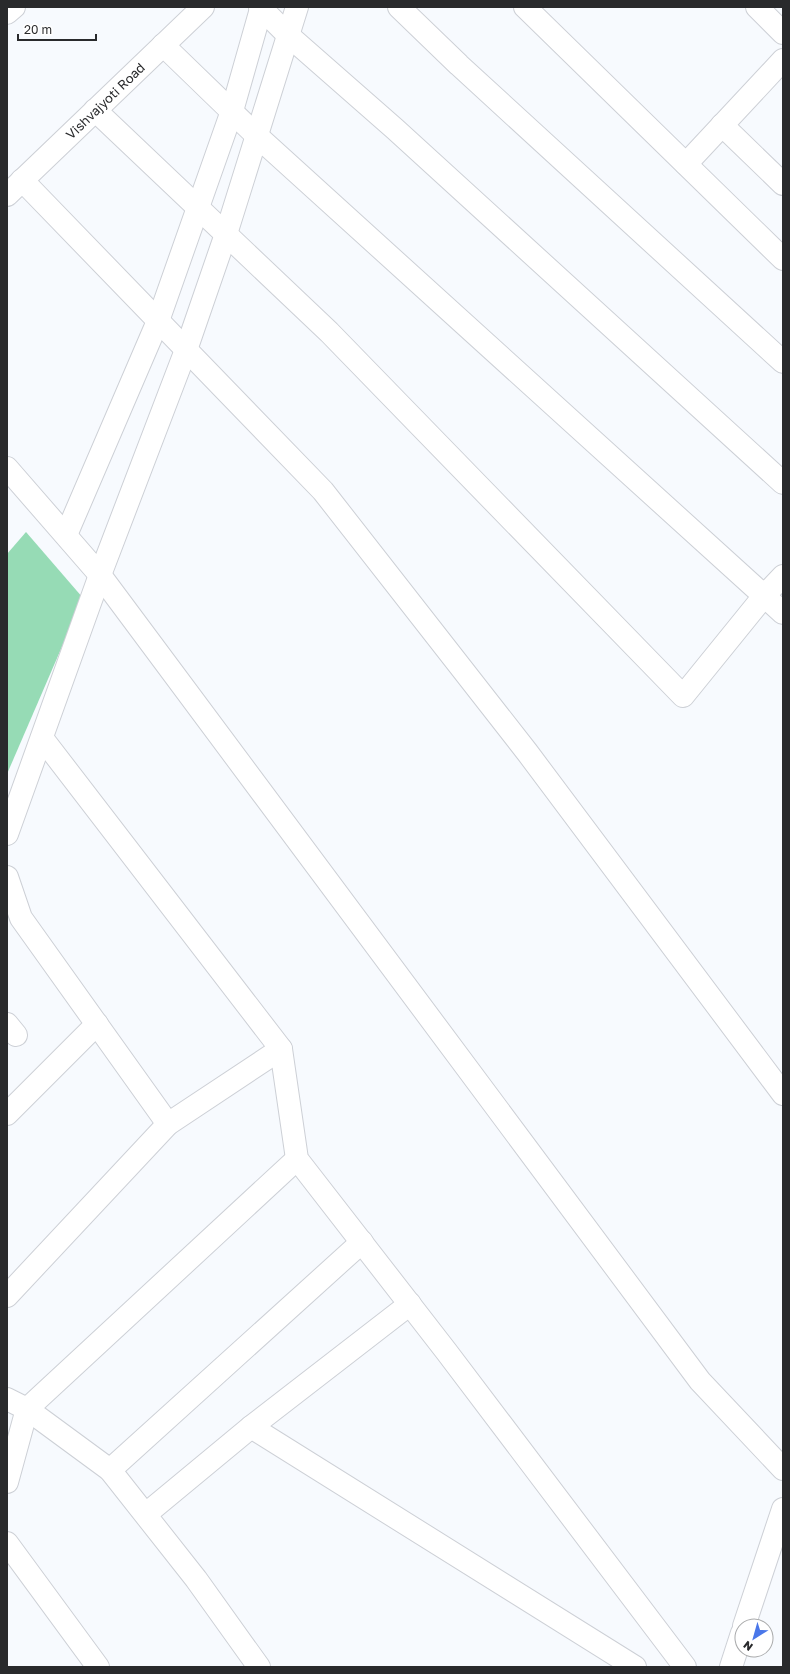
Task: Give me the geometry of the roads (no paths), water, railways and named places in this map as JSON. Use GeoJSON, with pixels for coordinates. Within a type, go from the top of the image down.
{"type":"FeatureCollection","features":[{"type":"Feature","properties":{"kind":"street"},"geometry":{"type":"LineString","coordinates":[[7,13],[14,7]]}},
{"type":"Feature","properties":{"kind":"street","name":"Vishvajyoti Road"},"geometry":{"type":"LineString","coordinates":[[15,188],[203,7]]}},
{"type":"Feature","properties":{"kind":"street"},"geometry":{"type":"LineString","coordinates":[[7,834],[100,575],[186,350],[226,234],[297,7]]}},
{"type":"Feature","properties":{"kind":"street"},"geometry":{"type":"LineString","coordinates":[[399,7],[459,65],[783,362]]}},
{"type":"Feature","properties":{"kind":"street"},"geometry":{"type":"LineString","coordinates":[[525,7],[783,259]]}},
{"type":"Feature","properties":{"kind":"street"},"geometry":{"type":"LineString","coordinates":[[757,7],[783,33]]}},
{"type":"Feature","properties":{"kind":"street"},"geometry":{"type":"LineString","coordinates":[[66,535],[158,321],[232,111],[260,8],[289,36],[401,135],[783,483]]}},
{"type":"Feature","properties":{"kind":"street"},"geometry":{"type":"LineString","coordinates":[[163,45],[257,136],[783,613]]}},
{"type":"Feature","properties":{"kind":"street"},"geometry":{"type":"LineString","coordinates":[[686,164],[783,60]]}},
{"type":"Feature","properties":{"kind":"street"},"geometry":{"type":"LineString","coordinates":[[95,110],[329,332],[684,696],[764,596],[783,576]]}},
{"type":"Feature","properties":{"kind":"street"},"geometry":{"type":"LineString","coordinates":[[722,125],[783,184]]}},
{"type":"Feature","properties":{"kind":"street"},"geometry":{"type":"LineString","coordinates":[[15,188],[158,321],[323,491],[527,752],[783,1094]]}},
{"type":"Feature","properties":{"kind":"street"},"geometry":{"type":"LineString","coordinates":[[10,478],[66,535],[100,575],[700,1381],[783,1469]]}},
{"type":"Feature","properties":{"kind":"street"},"geometry":{"type":"LineString","coordinates":[[42,738],[281,1049],[297,1159],[410,1304],[685,1667]]}},
{"type":"Feature","properties":{"kind":"street"},"geometry":{"type":"LineString","coordinates":[[7,877],[21,918],[168,1124]]}},
{"type":"Feature","properties":{"kind":"street"},"geometry":{"type":"LineString","coordinates":[[7,1114],[97,1024]]}},
{"type":"Feature","properties":{"kind":"street"},"geometry":{"type":"LineString","coordinates":[[7,1296],[168,1124],[281,1049]]}},
{"type":"Feature","properties":{"kind":"street"},"geometry":{"type":"LineString","coordinates":[[7,1482],[27,1409],[297,1159]]}},
{"type":"Feature","properties":{"kind":"street"},"geometry":{"type":"LineString","coordinates":[[110,1470],[362,1242]]}},
{"type":"Feature","properties":{"kind":"street"},"geometry":{"type":"LineString","coordinates":[[146,1514],[251,1427],[410,1304]]}},
{"type":"Feature","properties":{"kind":"street"},"geometry":{"type":"LineString","coordinates":[[7,1399],[27,1409],[110,1470],[196,1579],[259,1667]]}},
{"type":"Feature","properties":{"kind":"street"},"geometry":{"type":"LineString","coordinates":[[251,1427],[635,1667]]}},
{"type":"Feature","properties":{"kind":"street"},"geometry":{"type":"LineString","coordinates":[[747,1618],[783,1509]]}},
{"type":"Feature","properties":{"kind":"street"},"geometry":{"type":"LineString","coordinates":[[7,1543],[98,1667]]}}]}
